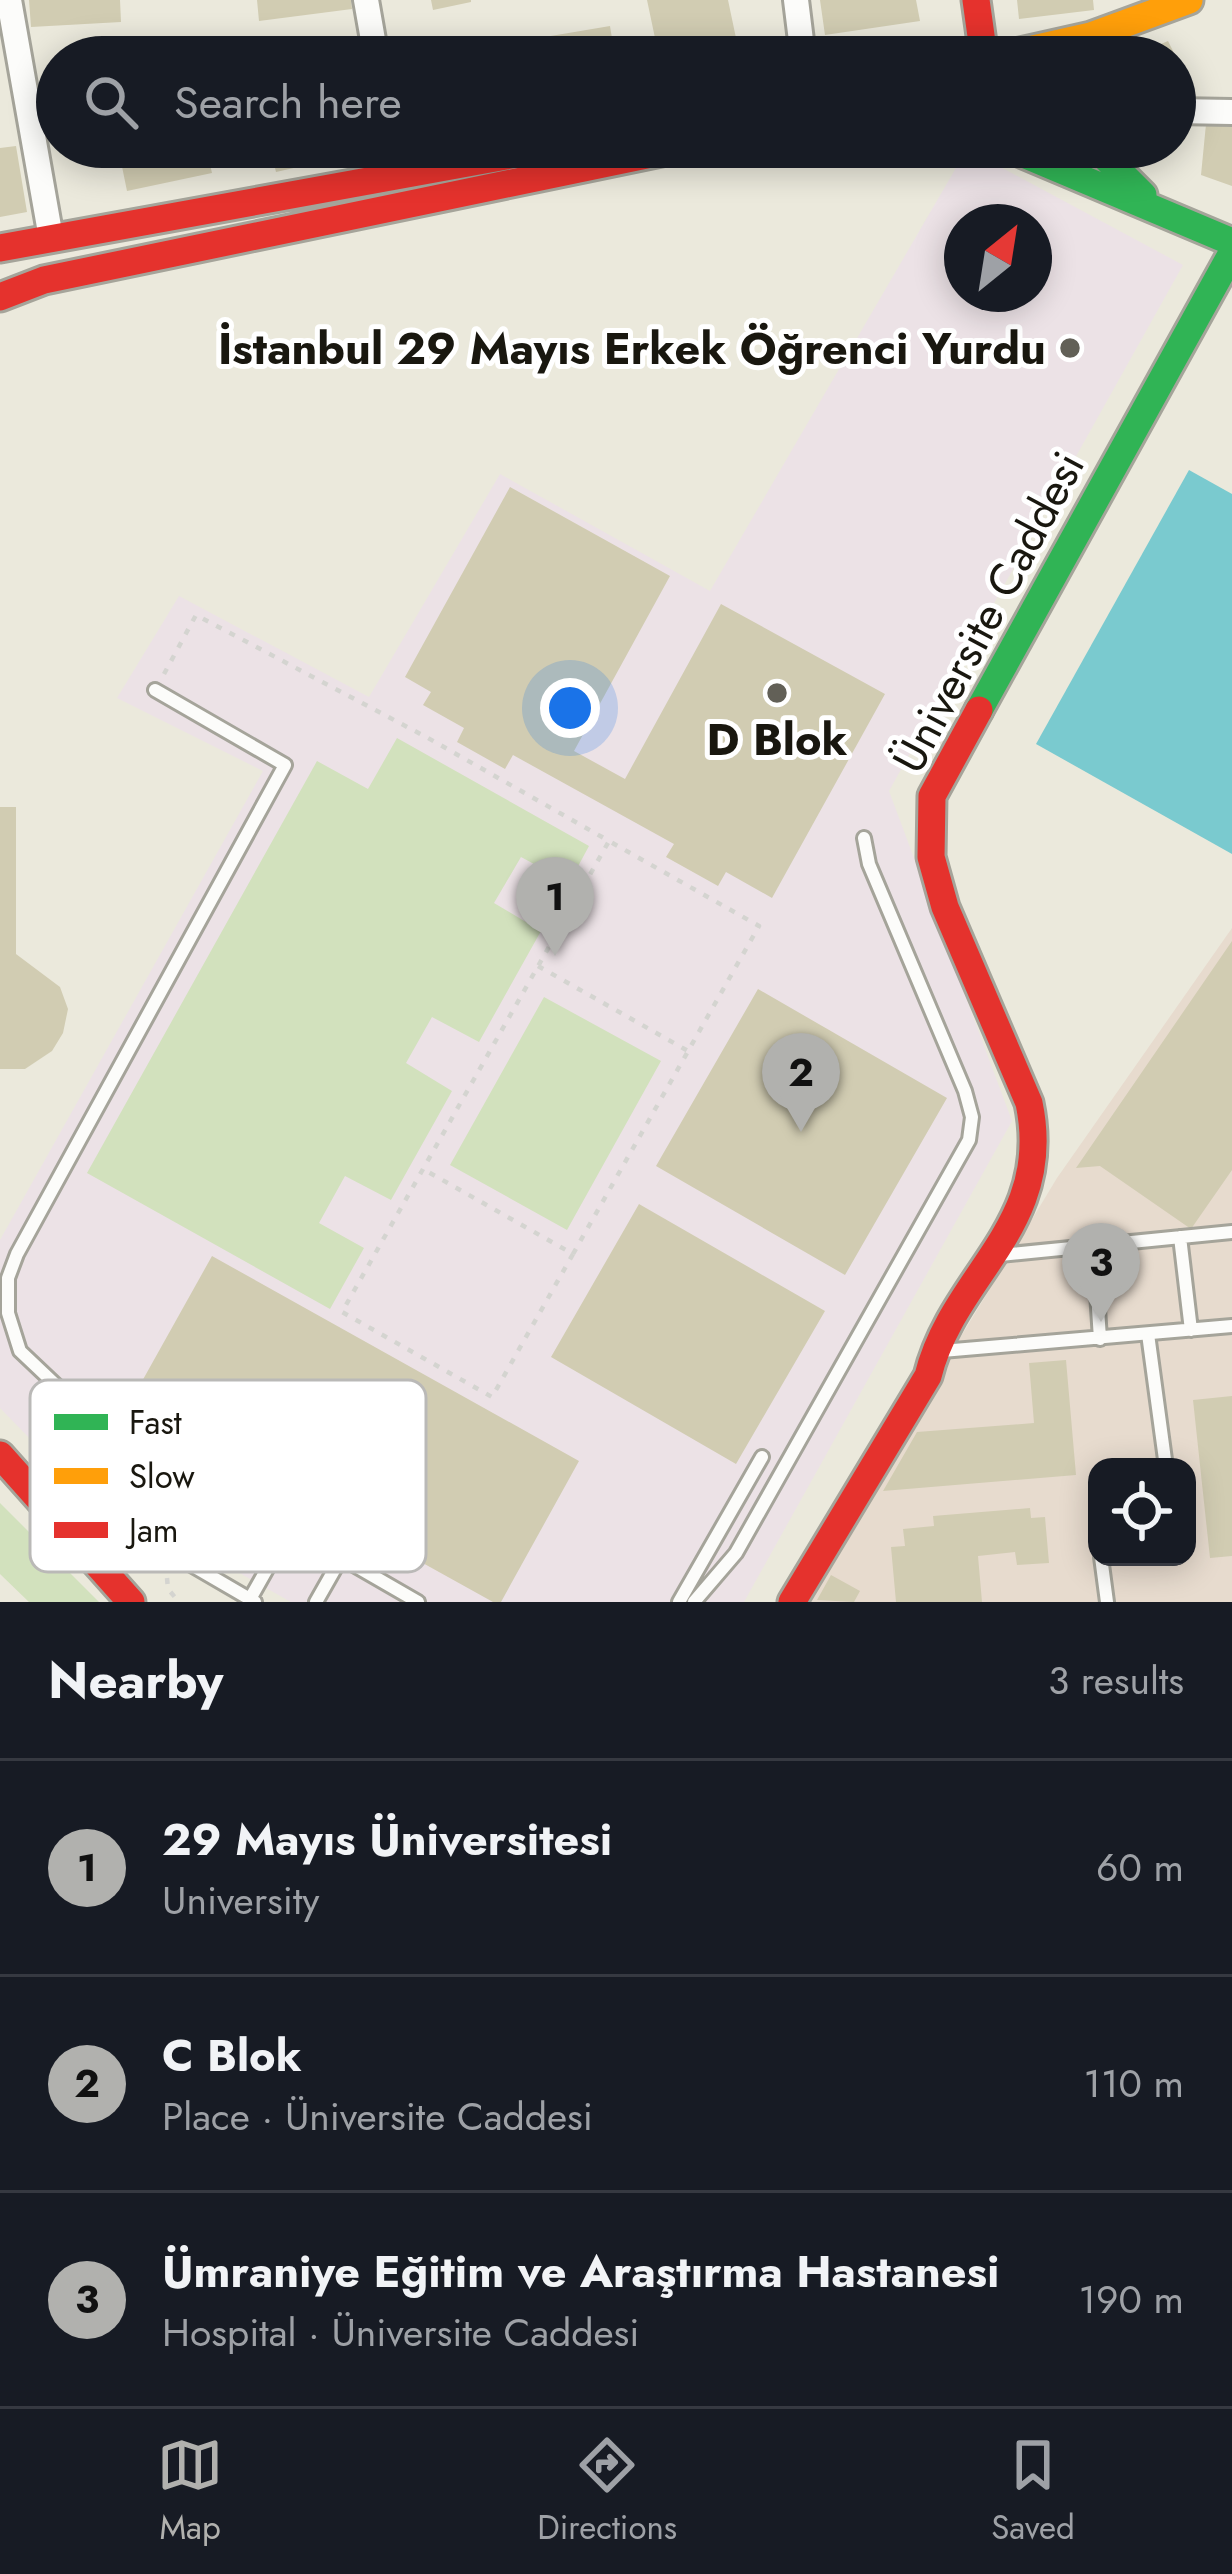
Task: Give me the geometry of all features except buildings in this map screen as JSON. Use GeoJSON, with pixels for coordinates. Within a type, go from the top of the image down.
{"type":"FeatureCollection","features":[{"type":"Feature","properties":{"kind":"main road"},"geometry":{"type":"LineString","coordinates":[[976,0],[982,36]]}},
{"type":"Feature","properties":{"kind":"main road"},"geometry":{"type":"LineString","coordinates":[[1110,36],[1189,0]]}},
{"type":"Feature","properties":{"kind":"main road"},"geometry":{"type":"LineString","coordinates":[[0,248],[443,168]]}},
{"type":"Feature","properties":{"kind":"main road"},"geometry":{"type":"LineString","coordinates":[[0,297],[44,280],[584,168]]}},
{"type":"Feature","properties":{"kind":"main road"},"geometry":{"type":"LineString","coordinates":[[1056,168],[1232,242]]}},
{"type":"Feature","properties":{"kind":"main road"},"geometry":{"type":"LineString","coordinates":[[1112,168],[1164,214]]}},
{"type":"Feature","properties":{"kind":"main road","name":"Üniversite Caddesi"},"geometry":{"type":"LineString","coordinates":[[792,1602],[928,1376],[934,1351],[1023,1198],[1037,1159],[1032,1109],[935,880],[927,836],[932,796],[1232,254]]}},
{"type":"Feature","properties":{"kind":"main road"},"geometry":{"type":"LineString","coordinates":[[6,1464],[30,1491]]}},
{"type":"Feature","properties":{"kind":"main road"},"geometry":{"type":"LineString","coordinates":[[103,1572],[130,1602]]}},
{"type":"Feature","properties":{"kind":"street"},"geometry":{"type":"LineString","coordinates":[[9,0],[36,153]]}},
{"type":"Feature","properties":{"kind":"street"},"geometry":{"type":"LineString","coordinates":[[367,0],[373,36]]}},
{"type":"Feature","properties":{"kind":"street"},"geometry":{"type":"LineString","coordinates":[[796,0],[800,36]]}},
{"type":"Feature","properties":{"kind":"street"},"geometry":{"type":"LineString","coordinates":[[1196,111],[1232,112]]}},
{"type":"Feature","properties":{"kind":"street"},"geometry":{"type":"LineString","coordinates":[[39,168],[51,238]]}},
{"type":"Feature","properties":{"kind":"street"},"geometry":{"type":"LineString","coordinates":[[394,168],[395,177]]}},
{"type":"Feature","properties":{"kind":"street","name":"Üniversite Caddesi"},"geometry":{"type":"LineString","coordinates":[[773,1602],[917,1368],[934,1351]]}},
{"type":"Feature","properties":{"kind":"lane"},"geometry":{"type":"LineString","coordinates":[[51,1380],[20,1351],[8,1312],[8,1278],[16,1254],[285,765],[155,690]]}},
{"type":"Feature","properties":{"kind":"lane"},"geometry":{"type":"LineString","coordinates":[[694,1602],[747,1535],[969,1141],[971,1117],[964,1091],[869,864],[864,838]]}},
{"type":"Feature","properties":{"kind":"lane"},"geometry":{"type":"LineString","coordinates":[[990,1256],[1232,1232]]}},
{"type":"Feature","properties":{"kind":"lane"},"geometry":{"type":"LineString","coordinates":[[1180,1237],[1191,1330]]}},
{"type":"Feature","properties":{"kind":"lane"},"geometry":{"type":"LineString","coordinates":[[1094,1246],[1100,1339]]}},
{"type":"Feature","properties":{"kind":"lane"},"geometry":{"type":"LineString","coordinates":[[934,1351],[1232,1326]]}},
{"type":"Feature","properties":{"kind":"lane"},"geometry":{"type":"LineString","coordinates":[[1148,1334],[1165,1458]]}},
{"type":"Feature","properties":{"kind":"lane"},"geometry":{"type":"LineString","coordinates":[[679,1602],[762,1457]]}},
{"type":"Feature","properties":{"kind":"lane"},"geometry":{"type":"LineString","coordinates":[[1102,1566],[1107,1602]]}},
{"type":"Feature","properties":{"kind":"lane"},"geometry":{"type":"LineString","coordinates":[[204,1572],[253,1600],[267,1572]]}},
{"type":"Feature","properties":{"kind":"lane"},"geometry":{"type":"LineString","coordinates":[[316,1602],[333,1572]]}},
{"type":"Feature","properties":{"kind":"lane"},"geometry":{"type":"LineString","coordinates":[[366,1572],[418,1602]]}},
{"type":"Feature","properties":{"kind":"path"},"geometry":{"type":"LineString","coordinates":[[155,690],[196,615],[428,738],[759,926],[492,1397],[342,1312],[608,841]]}},
{"type":"Feature","properties":{"kind":"path"},"geometry":{"type":"LineString","coordinates":[[538,966],[688,1051]]}},
{"type":"Feature","properties":{"kind":"path"},"geometry":{"type":"LineString","coordinates":[[423,1169],[573,1254]]}},
{"type":"Feature","properties":{"kind":"path"},"geometry":{"type":"LineString","coordinates":[[172,1576],[165,1580],[179,1602]]}},
{"type":"Feature","properties":{"kind":"shaded area"},"geometry":{"type":"Polygon","coordinates":[[[956,168],[1002,168],[1183,265],[889,791],[1012,1121],[744,1602],[291,1602],[238,1572],[426,1572],[426,1380],[30,1380],[30,1439],[0,1408],[0,1240],[263,771],[117,698],[179,596],[369,697],[500,474],[710,591],[956,168]]]}},
{"type":"Feature","properties":{"kind":"shaded area"},"geometry":{"type":"Polygon","coordinates":[[[1232,928],[1232,1602],[800,1602],[1057,1178],[1232,928]]]}},
{"type":"Feature","properties":{"kind":"green space"},"geometry":{"type":"Polygon","coordinates":[[[397,738],[589,846],[569,883],[521,857],[494,903],[541,931],[479,1042],[432,1017],[406,1063],[452,1091],[391,1200],[345,1176],[319,1223],[364,1248],[330,1309],[87,1173],[317,761],[368,789],[397,738]]]}},
{"type":"Feature","properties":{"kind":"green space"},"geometry":{"type":"Polygon","coordinates":[[[544,997],[661,1061],[567,1230],[450,1165],[544,997]]]}},
{"type":"Feature","properties":{"kind":"green space"},"geometry":{"type":"Polygon","coordinates":[[[0,1503],[30,1533],[30,1572],[69,1572],[99,1602],[29,1602],[0,1574],[0,1503]]]}},
{"type":"Feature","properties":{"kind":"water"},"geometry":{"type":"Polygon","coordinates":[[[1189,470],[1232,494],[1232,854],[1036,744],[1189,470]]]}},
{"type":"Feature","properties":{"kind":"traffic: fast"},"geometry":{"type":"LineString","coordinates":[[1057,168],[1232,242]]}},
{"type":"Feature","properties":{"kind":"traffic: fast"},"geometry":{"type":"LineString","coordinates":[[1116,168],[1143,195]]}},
{"type":"Feature","properties":{"kind":"traffic: fast"},"geometry":{"type":"LineString","coordinates":[[979,710],[1232,253]]}},
{"type":"Feature","properties":{"kind":"traffic: slow"},"geometry":{"type":"LineString","coordinates":[[1091,36],[1189,0]]}},
{"type":"Feature","properties":{"kind":"traffic: jam"},"geometry":{"type":"LineString","coordinates":[[976,0],[981,36]]}},
{"type":"Feature","properties":{"kind":"traffic: jam"},"geometry":{"type":"LineString","coordinates":[[0,248],[440,168]]}},
{"type":"Feature","properties":{"kind":"traffic: jam"},"geometry":{"type":"LineString","coordinates":[[0,297],[44,280],[584,168]]}},
{"type":"Feature","properties":{"kind":"traffic: jam"},"geometry":{"type":"LineString","coordinates":[[792,1602],[928,1376],[941,1340],[1015,1217],[1028,1183],[1033,1146],[1029,1103],[945,907],[931,857],[932,796],[979,710]]}},
{"type":"Feature","properties":{"kind":"traffic: jam"},"geometry":{"type":"LineString","coordinates":[[0,1455],[30,1489]]}},
{"type":"Feature","properties":{"kind":"traffic: jam"},"geometry":{"type":"LineString","coordinates":[[104,1572],[131,1602]]}},
{"type":"Feature","properties":{"kind":"place","name":"İstanbul 29 Mayıs Erkek Öğrenci Yurdu"},"geometry":{"type":"Point","coordinates":[1070,348]}},
{"type":"Feature","properties":{"kind":"place","name":"D Blok"},"geometry":{"type":"Point","coordinates":[777,693]}},
{"type":"Feature","properties":{"kind":"place","name":"29 Mayıs Üniversitesi"},"geometry":{"type":"Point","coordinates":[555,956]}},
{"type":"Feature","properties":{"kind":"place","name":"C Blok"},"geometry":{"type":"Point","coordinates":[801,1132]}},
{"type":"Feature","properties":{"kind":"place","name":"Ümraniye Eğitim ve Araştırma Hastanesi"},"geometry":{"type":"Point","coordinates":[1101,1322]}}]}
